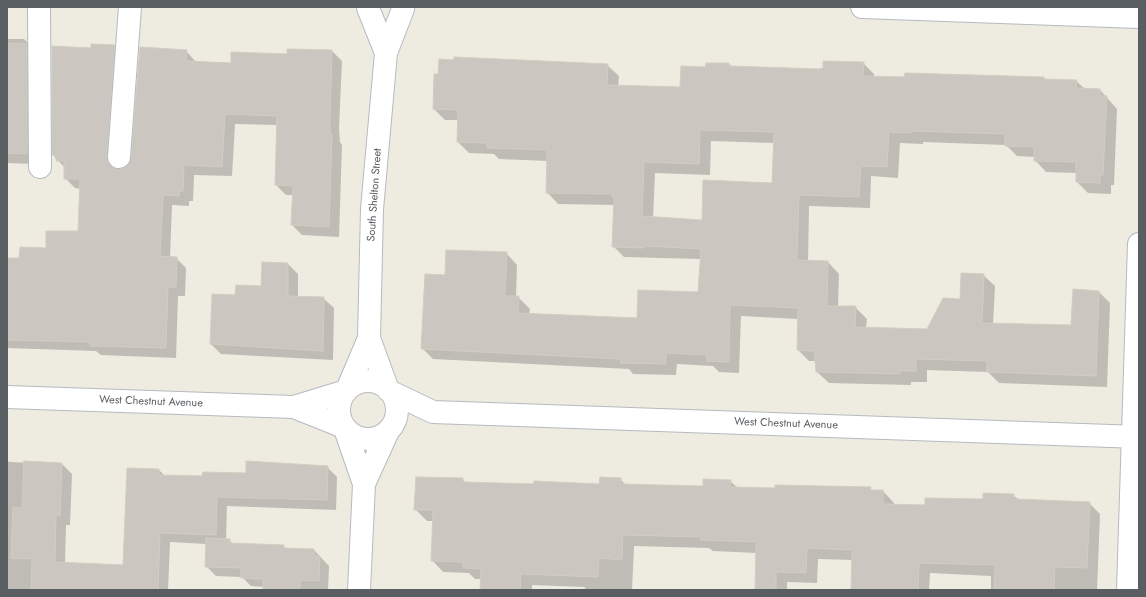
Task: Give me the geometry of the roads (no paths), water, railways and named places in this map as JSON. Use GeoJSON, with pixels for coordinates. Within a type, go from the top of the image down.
{"type":"FeatureCollection","features":[{"type":"Feature","properties":{"kind":"street"},"geometry":{"type":"LineString","coordinates":[[39,7],[40,167]]}},
{"type":"Feature","properties":{"kind":"street"},"geometry":{"type":"LineString","coordinates":[[119,157],[130,7]]}},
{"type":"Feature","properties":{"kind":"street"},"geometry":{"type":"LineString","coordinates":[[862,7],[1139,17]]}},
{"type":"Feature","properties":{"kind":"street"},"geometry":{"type":"LineString","coordinates":[[368,8],[381,15],[396,14],[404,8]]}},
{"type":"Feature","properties":{"kind":"street","name":"South Shelton Street"},"geometry":{"type":"LineString","coordinates":[[368,8],[386,53]]}},
{"type":"Feature","properties":{"kind":"street","name":"South Shelton Street"},"geometry":{"type":"LineString","coordinates":[[389,391],[369,338],[372,209],[386,53],[404,8]]}},
{"type":"Feature","properties":{"kind":"street"},"geometry":{"type":"LineString","coordinates":[[1128,590],[1136,437],[1139,244]]}},
{"type":"Feature","properties":{"kind":"street","name":"South Shelton Street"},"geometry":{"type":"LineString","coordinates":[[346,391],[369,338]]}},
{"type":"Feature","properties":{"kind":"street"},"geometry":{"type":"LineString","coordinates":[[345,428],[353,435],[362,438],[372,439],[381,436],[394,423],[397,411],[395,399],[383,385],[364,381],[354,384],[346,391],[339,405],[339,413],[364,484]]}},
{"type":"Feature","properties":{"kind":"street","name":"West Chestnut Avenue"},"geometry":{"type":"LineString","coordinates":[[294,408],[346,391]]}},
{"type":"Feature","properties":{"kind":"street","name":"West Chestnut Avenue"},"geometry":{"type":"LineString","coordinates":[[389,391],[433,412],[1136,437]]}},
{"type":"Feature","properties":{"kind":"street","name":"West Chestnut Avenue"},"geometry":{"type":"LineString","coordinates":[[7,397],[294,408],[345,428]]}},
{"type":"Feature","properties":{"kind":"street","name":"West Chestnut Avenue"},"geometry":{"type":"LineString","coordinates":[[388,430],[433,412]]}},
{"type":"Feature","properties":{"kind":"street"},"geometry":{"type":"LineString","coordinates":[[359,590],[364,484],[388,430]]}}]}
